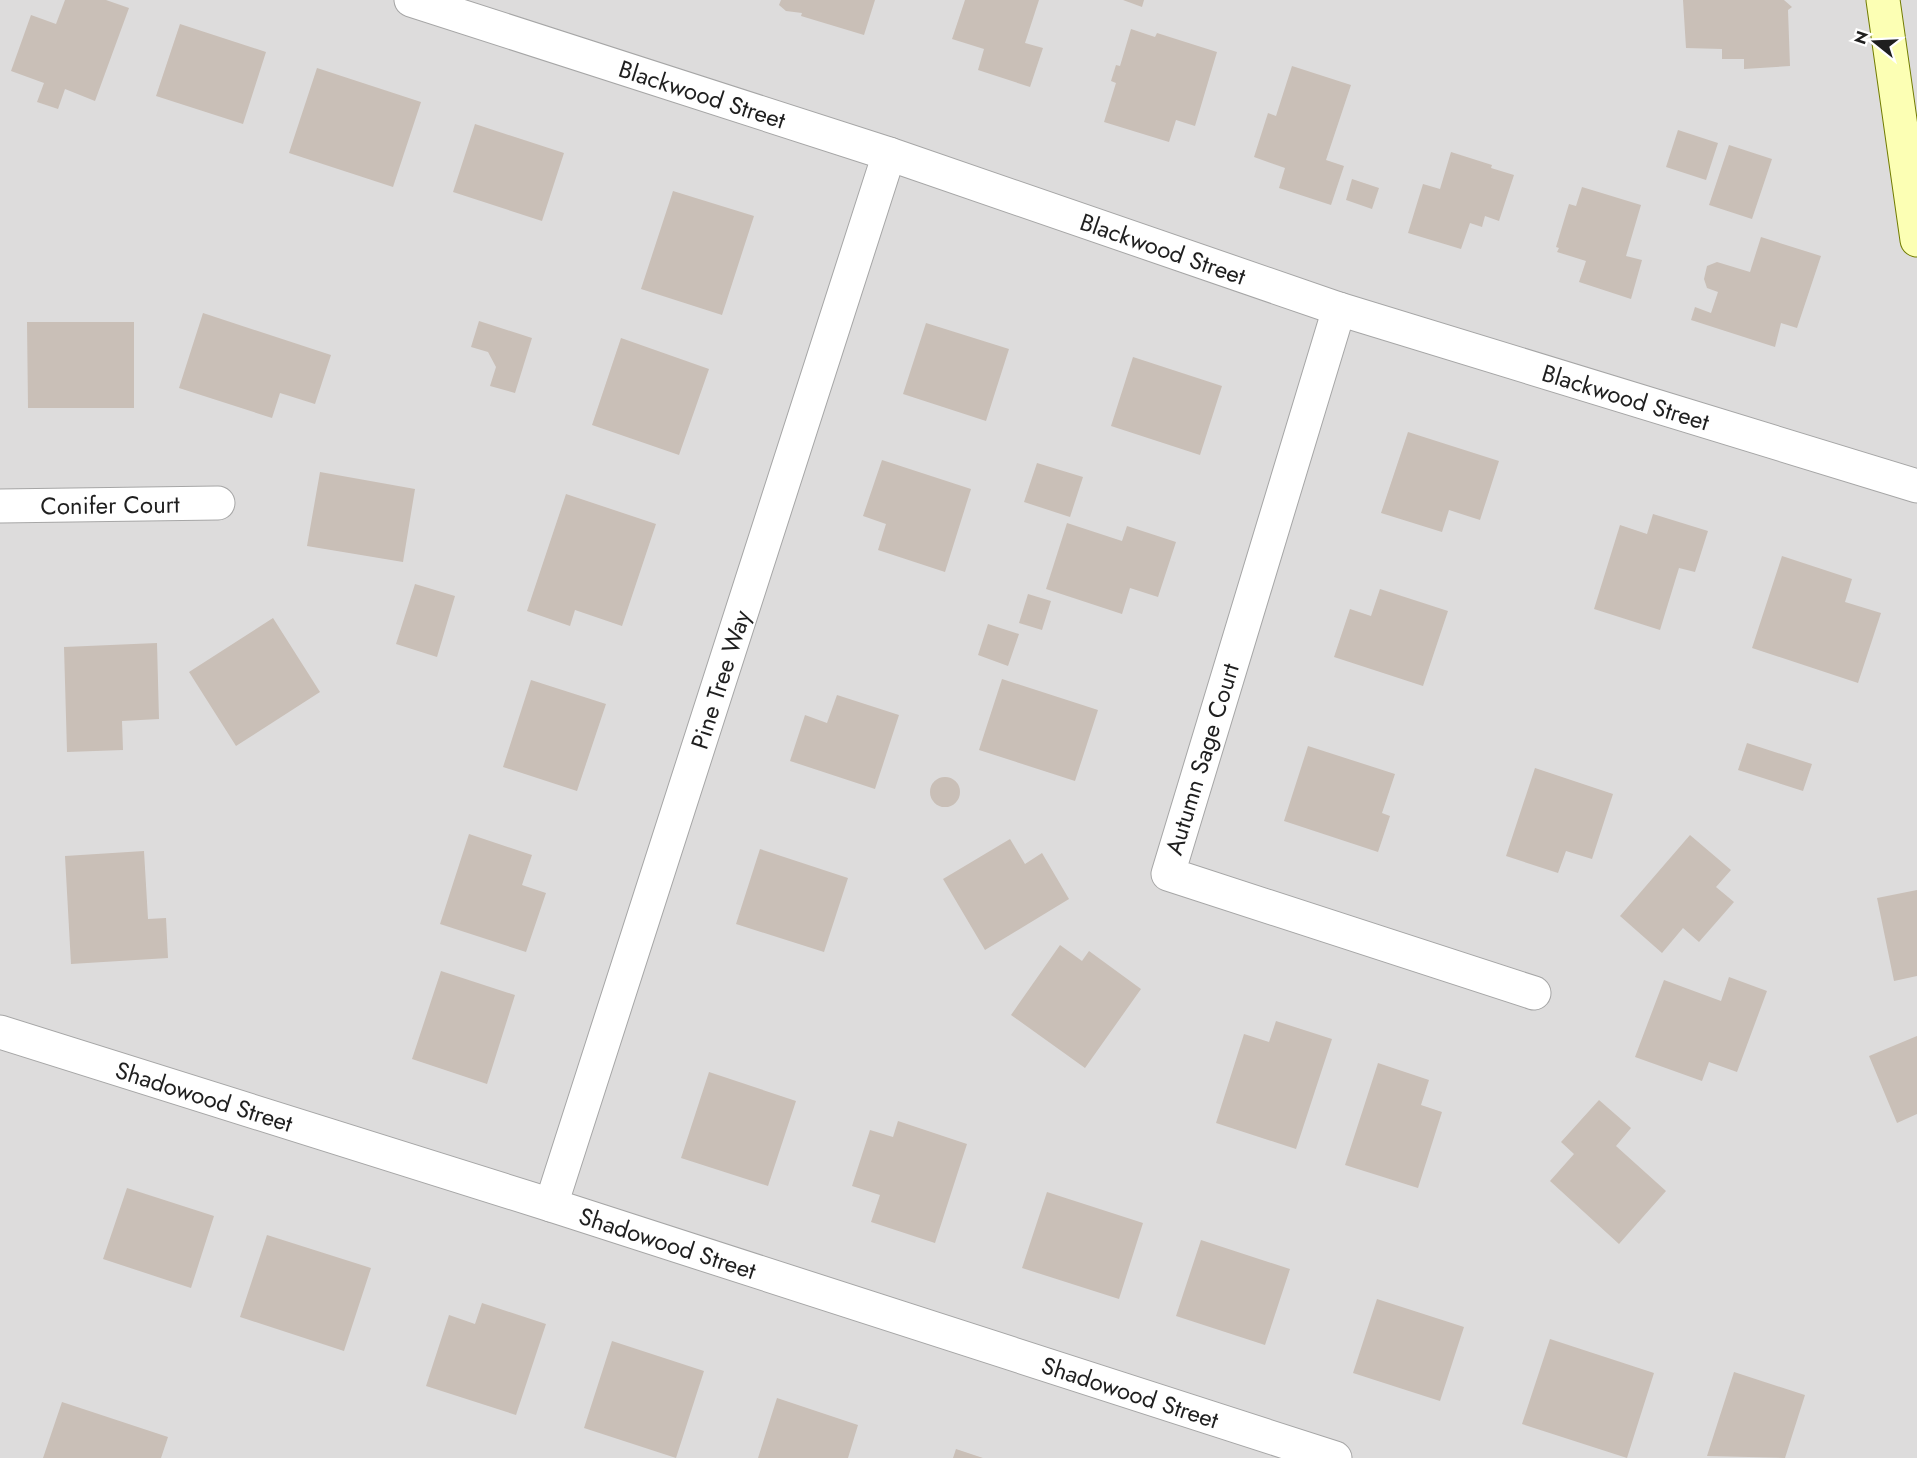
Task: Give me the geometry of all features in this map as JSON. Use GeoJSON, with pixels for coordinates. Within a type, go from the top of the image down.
{"type":"FeatureCollection","features":[{"type":"Feature","properties":{"kind":"street","name":"Blackwood Street"},"geometry":{"type":"LineString","coordinates":[[411,0],[889,154],[1339,309],[1917,486]]}},
{"type":"Feature","properties":{"kind":"street"},"geometry":{"type":"LineString","coordinates":[[1884,0],[1917,240]]}},
{"type":"Feature","properties":{"kind":"street","name":"Pine Tree Way"},"geometry":{"type":"LineString","coordinates":[[551,1205],[889,154]]}},
{"type":"Feature","properties":{"kind":"street","name":"Autumn Sage Court"},"geometry":{"type":"LineString","coordinates":[[1339,309],[1167,874],[1534,993]]}},
{"type":"Feature","properties":{"kind":"street","name":"Conifer Court"},"geometry":{"type":"LineString","coordinates":[[0,506],[218,503]]}},
{"type":"Feature","properties":{"kind":"street","name":"Shadowood Street"},"geometry":{"type":"LineString","coordinates":[[0,1032],[551,1205],[1335,1458]]}},
{"type":"Feature","properties":{"kind":"shaded area"},"geometry":{"type":"Polygon","coordinates":[[[0,0],[1917,0],[1917,1458],[0,1458],[0,0]]]}},
{"type":"Feature","properties":{"kind":"building"},"geometry":{"type":"Polygon","coordinates":[[[65,0],[106,0],[129,8],[95,101],[65,89],[58,109],[37,102],[44,83],[11,71],[31,15],[56,24],[65,0]]]}},
{"type":"Feature","properties":{"kind":"building"},"geometry":{"type":"Polygon","coordinates":[[[781,0],[875,0],[864,35],[801,16],[802,13],[786,11],[779,5],[781,0]]]}},
{"type":"Feature","properties":{"kind":"building"},"geometry":{"type":"Polygon","coordinates":[[[965,0],[1039,0],[1025,43],[1043,48],[1030,87],[978,70],[984,49],[952,39],[965,0]]]}},
{"type":"Feature","properties":{"kind":"building"},"geometry":{"type":"Polygon","coordinates":[[[1123,0],[1144,0],[1142,7],[1123,0]]]}},
{"type":"Feature","properties":{"kind":"building"},"geometry":{"type":"Polygon","coordinates":[[[1683,0],[1784,0],[1792,7],[1788,10],[1790,66],[1744,69],[1744,59],[1722,59],[1722,49],[1686,48],[1683,0]]]}},
{"type":"Feature","properties":{"kind":"building"},"geometry":{"type":"Polygon","coordinates":[[[180,24],[266,52],[243,124],[156,96],[180,24]]]}},
{"type":"Feature","properties":{"kind":"building"},"geometry":{"type":"Polygon","coordinates":[[[1131,29],[1155,37],[1157,33],[1217,52],[1195,126],[1176,120],[1169,142],[1104,122],[1116,83],[1111,81],[1116,65],[1120,66],[1131,29]]]}},
{"type":"Feature","properties":{"kind":"building"},"geometry":{"type":"Polygon","coordinates":[[[1292,66],[1351,85],[1326,160],[1344,166],[1331,205],[1279,188],[1285,168],[1254,157],[1268,113],[1276,116],[1292,66]]]}},
{"type":"Feature","properties":{"kind":"building"},"geometry":{"type":"Polygon","coordinates":[[[317,68],[421,102],[393,187],[289,153],[317,68]]]}},
{"type":"Feature","properties":{"kind":"building"},"geometry":{"type":"Polygon","coordinates":[[[475,124],[564,153],[542,221],[453,192],[475,124]]]}},
{"type":"Feature","properties":{"kind":"building"},"geometry":{"type":"Polygon","coordinates":[[[1678,130],[1718,143],[1706,180],[1666,167],[1678,130]]]}},
{"type":"Feature","properties":{"kind":"building"},"geometry":{"type":"Polygon","coordinates":[[[1729,145],[1772,159],[1752,219],[1709,205],[1729,145]]]}},
{"type":"Feature","properties":{"kind":"building"},"geometry":{"type":"Polygon","coordinates":[[[1451,152],[1492,165],[1491,168],[1514,175],[1499,221],[1485,216],[1482,227],[1470,223],[1461,249],[1408,233],[1423,184],[1440,189],[1451,152]]]}},
{"type":"Feature","properties":{"kind":"building"},"geometry":{"type":"Polygon","coordinates":[[[1352,179],[1379,188],[1372,209],[1346,200],[1352,179]]]}},
{"type":"Feature","properties":{"kind":"building"},"geometry":{"type":"Polygon","coordinates":[[[1582,187],[1641,205],[1626,256],[1642,260],[1631,299],[1579,282],[1586,261],[1557,252],[1559,248],[1556,247],[1569,204],[1576,206],[1582,187]]]}},
{"type":"Feature","properties":{"kind":"building"},"geometry":{"type":"Polygon","coordinates":[[[673,191],[754,216],[722,315],[641,289],[673,191]]]}},
{"type":"Feature","properties":{"kind":"building"},"geometry":{"type":"Polygon","coordinates":[[[1761,237],[1821,256],[1797,328],[1781,323],[1775,347],[1691,320],[1695,307],[1711,313],[1718,292],[1707,288],[1704,279],[1707,266],[1717,262],[1750,272],[1761,237]]]}},
{"type":"Feature","properties":{"kind":"building"},"geometry":{"type":"Polygon","coordinates":[[[203,313],[331,355],[315,404],[280,393],[272,418],[179,388],[203,313]]]}},
{"type":"Feature","properties":{"kind":"building"},"geometry":{"type":"Polygon","coordinates":[[[479,321],[532,338],[515,393],[490,386],[496,367],[488,352],[471,347],[479,321]]]}},
{"type":"Feature","properties":{"kind":"building"},"geometry":{"type":"Polygon","coordinates":[[[27,322],[134,322],[134,408],[28,408],[27,322]]]}},
{"type":"Feature","properties":{"kind":"building"},"geometry":{"type":"Polygon","coordinates":[[[926,323],[1009,349],[986,421],[903,394],[926,323]]]}},
{"type":"Feature","properties":{"kind":"building"},"geometry":{"type":"Polygon","coordinates":[[[621,338],[709,369],[679,455],[592,425],[621,338]]]}},
{"type":"Feature","properties":{"kind":"building"},"geometry":{"type":"Polygon","coordinates":[[[1133,357],[1222,386],[1200,455],[1111,426],[1133,357]]]}},
{"type":"Feature","properties":{"kind":"building"},"geometry":{"type":"Polygon","coordinates":[[[1408,432],[1499,461],[1480,520],[1449,510],[1442,532],[1381,513],[1408,432]]]}},
{"type":"Feature","properties":{"kind":"building"},"geometry":{"type":"Polygon","coordinates":[[[882,460],[971,489],[945,572],[878,550],[886,524],[863,516],[882,460]]]}},
{"type":"Feature","properties":{"kind":"building"},"geometry":{"type":"Polygon","coordinates":[[[1037,463],[1083,477],[1070,517],[1024,502],[1037,463]]]}},
{"type":"Feature","properties":{"kind":"building"},"geometry":{"type":"Polygon","coordinates":[[[320,472],[415,489],[403,562],[307,546],[320,472]]]}},
{"type":"Feature","properties":{"kind":"building"},"geometry":{"type":"Polygon","coordinates":[[[566,494],[656,524],[622,626],[575,610],[570,626],[527,611],[566,494]]]}},
{"type":"Feature","properties":{"kind":"building"},"geometry":{"type":"Polygon","coordinates":[[[1653,514],[1708,531],[1695,572],[1679,568],[1660,630],[1594,609],[1620,525],[1647,534],[1653,514]]]}},
{"type":"Feature","properties":{"kind":"building"},"geometry":{"type":"Polygon","coordinates":[[[1067,523],[1122,541],[1127,526],[1176,542],[1158,597],[1130,588],[1122,614],[1046,589],[1067,523]]]}},
{"type":"Feature","properties":{"kind":"building"},"geometry":{"type":"Polygon","coordinates":[[[1782,556],[1852,579],[1845,602],[1881,613],[1858,683],[1752,648],[1782,556]]]}},
{"type":"Feature","properties":{"kind":"building"},"geometry":{"type":"Polygon","coordinates":[[[415,584],[455,596],[437,657],[396,644],[415,584]]]}},
{"type":"Feature","properties":{"kind":"building"},"geometry":{"type":"Polygon","coordinates":[[[1380,589],[1448,611],[1423,686],[1334,657],[1350,609],[1371,616],[1380,589]]]}},
{"type":"Feature","properties":{"kind":"building"},"geometry":{"type":"Polygon","coordinates":[[[1028,594],[1051,601],[1042,630],[1019,623],[1028,594]]]}},
{"type":"Feature","properties":{"kind":"building"},"geometry":{"type":"Polygon","coordinates":[[[273,618],[320,692],[236,746],[189,672],[273,618]]]}},
{"type":"Feature","properties":{"kind":"building"},"geometry":{"type":"Polygon","coordinates":[[[988,624],[1019,634],[1008,666],[978,655],[988,624]]]}},
{"type":"Feature","properties":{"kind":"building"},"geometry":{"type":"Polygon","coordinates":[[[157,643],[159,719],[122,721],[123,750],[67,752],[64,647],[157,643]]]}},
{"type":"Feature","properties":{"kind":"building"},"geometry":{"type":"Polygon","coordinates":[[[1002,679],[1098,710],[1075,781],[979,750],[1002,679]]]}},
{"type":"Feature","properties":{"kind":"building"},"geometry":{"type":"Polygon","coordinates":[[[531,680],[606,704],[577,791],[503,767],[531,680]]]}},
{"type":"Feature","properties":{"kind":"building"},"geometry":{"type":"Polygon","coordinates":[[[837,695],[899,715],[875,789],[790,761],[805,715],[827,723],[837,695]]]}},
{"type":"Feature","properties":{"kind":"building"},"geometry":{"type":"Polygon","coordinates":[[[1747,743],[1812,764],[1803,791],[1738,770],[1747,743]]]}},
{"type":"Feature","properties":{"kind":"building"},"geometry":{"type":"Polygon","coordinates":[[[1308,746],[1395,774],[1382,813],[1390,816],[1378,852],[1284,821],[1308,746]]]}},
{"type":"Feature","properties":{"kind":"building"},"geometry":{"type":"Polygon","coordinates":[[[1535,768],[1613,794],[1592,859],[1566,851],[1558,873],[1506,856],[1535,768]]]}},
{"type":"Feature","properties":{"kind":"building"},"geometry":{"type":"Polygon","coordinates":[[[945,777],[956,781],[960,792],[956,803],[945,807],[934,803],[930,792],[934,781],[945,777]]]}},
{"type":"Feature","properties":{"kind":"building"},"geometry":{"type":"Polygon","coordinates":[[[469,834],[532,855],[522,885],[546,893],[526,952],[440,924],[469,834]]]}},
{"type":"Feature","properties":{"kind":"building"},"geometry":{"type":"Polygon","coordinates":[[[1690,835],[1731,870],[1716,887],[1734,902],[1699,942],[1683,928],[1662,953],[1620,916],[1690,835]]]}},
{"type":"Feature","properties":{"kind":"building"},"geometry":{"type":"Polygon","coordinates":[[[1010,839],[1025,864],[1042,853],[1069,899],[985,950],[943,879],[1010,839]]]}},
{"type":"Feature","properties":{"kind":"building"},"geometry":{"type":"Polygon","coordinates":[[[760,849],[848,878],[824,952],[736,924],[760,849]]]}},
{"type":"Feature","properties":{"kind":"building"},"geometry":{"type":"Polygon","coordinates":[[[144,851],[148,919],[166,918],[168,958],[71,964],[65,856],[144,851]]]}},
{"type":"Feature","properties":{"kind":"building"},"geometry":{"type":"Polygon","coordinates":[[[1917,890],[1917,976],[1894,981],[1877,898],[1917,890]]]}},
{"type":"Feature","properties":{"kind":"building"},"geometry":{"type":"Polygon","coordinates":[[[1060,945],[1082,961],[1089,951],[1141,989],[1085,1068],[1011,1015],[1060,945]]]}},
{"type":"Feature","properties":{"kind":"building"},"geometry":{"type":"Polygon","coordinates":[[[441,971],[515,995],[487,1084],[412,1059],[441,971]]]}},
{"type":"Feature","properties":{"kind":"building"},"geometry":{"type":"Polygon","coordinates":[[[1729,977],[1767,991],[1737,1072],[1709,1062],[1702,1081],[1635,1057],[1664,980],[1721,1001],[1729,977]]]}},
{"type":"Feature","properties":{"kind":"building"},"geometry":{"type":"Polygon","coordinates":[[[1276,1021],[1332,1039],[1296,1149],[1216,1123],[1244,1034],[1269,1042],[1276,1021]]]}},
{"type":"Feature","properties":{"kind":"building"},"geometry":{"type":"Polygon","coordinates":[[[1917,1036],[1917,1114],[1897,1123],[1869,1056],[1917,1036]]]}},
{"type":"Feature","properties":{"kind":"building"},"geometry":{"type":"Polygon","coordinates":[[[1378,1063],[1429,1080],[1421,1105],[1442,1112],[1418,1188],[1345,1165],[1378,1063]]]}},
{"type":"Feature","properties":{"kind":"building"},"geometry":{"type":"Polygon","coordinates":[[[709,1072],[796,1101],[768,1186],[681,1158],[709,1072]]]}},
{"type":"Feature","properties":{"kind":"building"},"geometry":{"type":"Polygon","coordinates":[[[1599,1100],[1631,1128],[1616,1146],[1666,1191],[1619,1244],[1550,1181],[1574,1154],[1561,1142],[1599,1100]]]}},
{"type":"Feature","properties":{"kind":"building"},"geometry":{"type":"Polygon","coordinates":[[[898,1121],[967,1144],[935,1243],[871,1222],[880,1195],[852,1186],[870,1130],[893,1137],[898,1121]]]}},
{"type":"Feature","properties":{"kind":"building"},"geometry":{"type":"Polygon","coordinates":[[[127,1188],[214,1216],[191,1288],[103,1259],[127,1188]]]}},
{"type":"Feature","properties":{"kind":"building"},"geometry":{"type":"Polygon","coordinates":[[[1047,1192],[1143,1223],[1119,1299],[1022,1268],[1047,1192]]]}},
{"type":"Feature","properties":{"kind":"building"},"geometry":{"type":"Polygon","coordinates":[[[267,1235],[371,1268],[344,1351],[240,1317],[267,1235]]]}},
{"type":"Feature","properties":{"kind":"building"},"geometry":{"type":"Polygon","coordinates":[[[1201,1240],[1290,1269],[1265,1345],[1176,1316],[1201,1240]]]}},
{"type":"Feature","properties":{"kind":"building"},"geometry":{"type":"Polygon","coordinates":[[[1377,1299],[1464,1327],[1440,1401],[1353,1373],[1377,1299]]]}},
{"type":"Feature","properties":{"kind":"building"},"geometry":{"type":"Polygon","coordinates":[[[482,1303],[546,1324],[516,1415],[426,1386],[449,1315],[475,1324],[482,1303]]]}},
{"type":"Feature","properties":{"kind":"building"},"geometry":{"type":"Polygon","coordinates":[[[1550,1339],[1654,1373],[1627,1458],[1522,1424],[1550,1339]]]}},
{"type":"Feature","properties":{"kind":"building"},"geometry":{"type":"Polygon","coordinates":[[[612,1341],[704,1371],[676,1458],[584,1428],[612,1341]]]}},
{"type":"Feature","properties":{"kind":"building"},"geometry":{"type":"Polygon","coordinates":[[[1734,1372],[1805,1395],[1785,1458],[1707,1456],[1734,1372]]]}},
{"type":"Feature","properties":{"kind":"building"},"geometry":{"type":"Polygon","coordinates":[[[777,1398],[858,1425],[848,1458],[758,1458],[777,1398]]]}},
{"type":"Feature","properties":{"kind":"building"},"geometry":{"type":"Polygon","coordinates":[[[62,1402],[168,1437],[161,1458],[43,1458],[62,1402]]]}},
{"type":"Feature","properties":{"kind":"building"},"geometry":{"type":"Polygon","coordinates":[[[956,1449],[983,1458],[953,1458],[956,1449]]]}}]}
